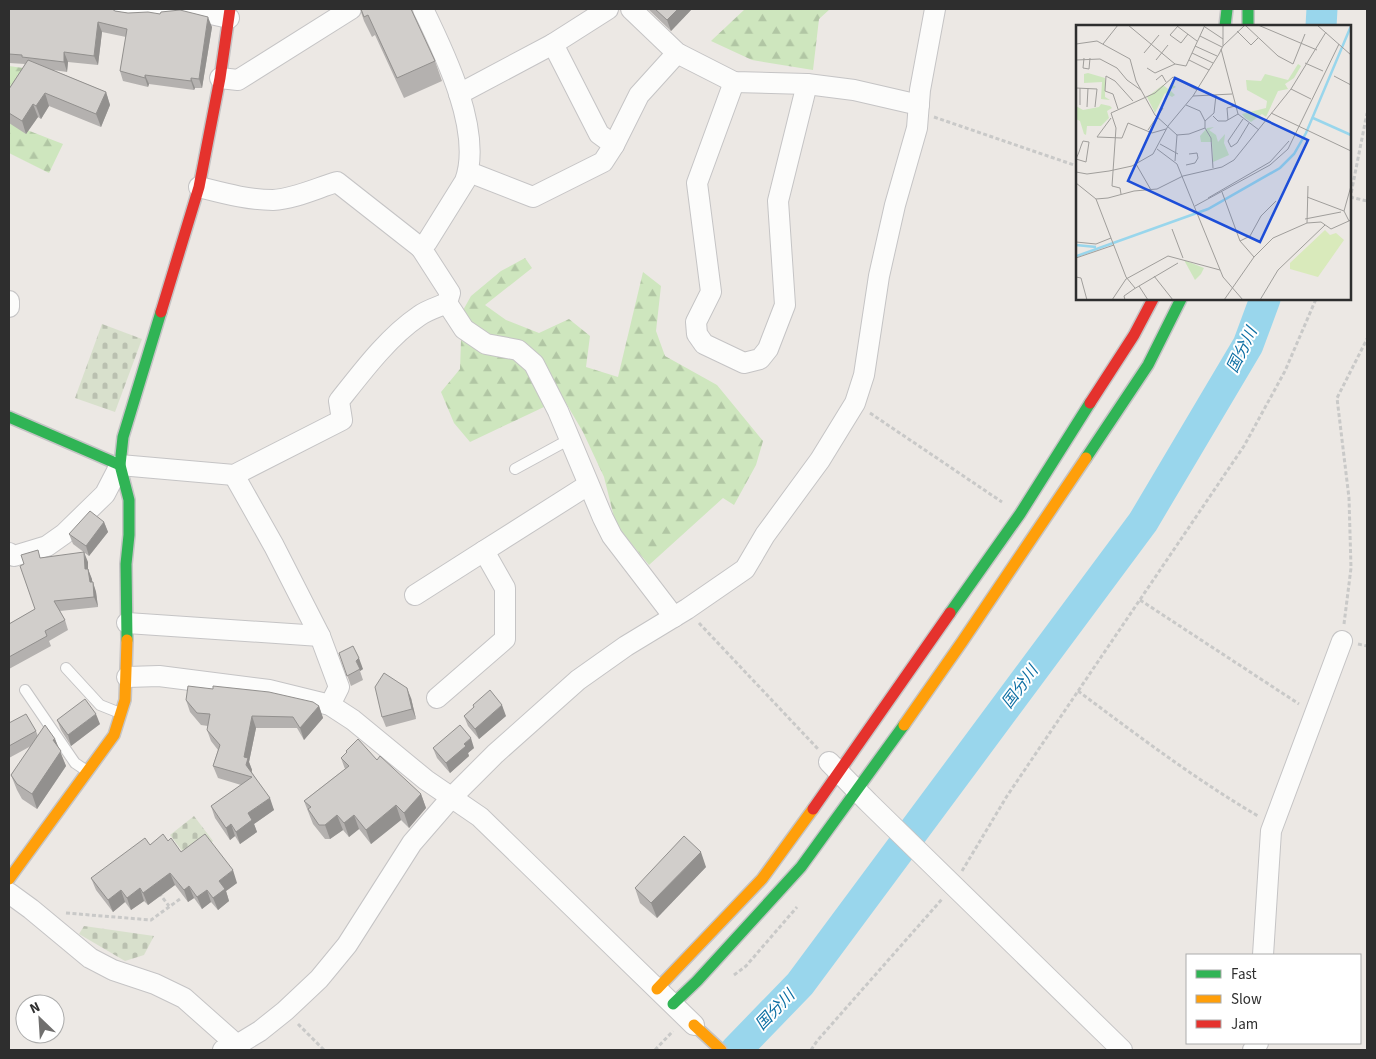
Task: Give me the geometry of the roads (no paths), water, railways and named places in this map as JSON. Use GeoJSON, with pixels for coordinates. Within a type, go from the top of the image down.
{"type":"FeatureCollection","features":[{"type":"Feature","properties":{"kind":"street"},"geometry":{"type":"LineString","coordinates":[[121,9],[131,11],[180,9]]}},
{"type":"Feature","properties":{"kind":"street"},"geometry":{"type":"LineString","coordinates":[[9,879],[114,735],[125,700],[128,623],[126,564],[129,535],[129,500],[120,466],[123,437],[199,187],[220,78],[229,13],[188,9]]}},
{"type":"Feature","properties":{"kind":"street"},"geometry":{"type":"LineString","coordinates":[[220,78],[238,80],[351,9]]}},
{"type":"Feature","properties":{"kind":"street"},"geometry":{"type":"LineString","coordinates":[[421,248],[427,242],[465,181],[469,172],[470,139],[459,94],[441,46],[423,9]]}},
{"type":"Feature","properties":{"kind":"street"},"geometry":{"type":"LineString","coordinates":[[459,94],[554,44],[608,9]]}},
{"type":"Feature","properties":{"kind":"street"},"geometry":{"type":"LineString","coordinates":[[631,9],[677,53],[734,82],[807,84],[854,90],[918,105]]}},
{"type":"Feature","properties":{"kind":"street"},"geometry":{"type":"LineString","coordinates":[[9,893],[32,909],[90,958],[113,970],[155,984],[184,998],[230,1047],[260,1031],[285,1011],[319,979],[347,945],[412,843],[451,798],[494,754],[578,680],[626,646],[680,613],[744,569],[765,535],[820,460],[855,403],[864,375],[880,276],[895,205],[917,128],[918,105],[935,9]]}},
{"type":"Feature","properties":{"kind":"street"},"geometry":{"type":"LineString","coordinates":[[1225,25],[1226,9]]}},
{"type":"Feature","properties":{"kind":"street"},"geometry":{"type":"LineString","coordinates":[[1248,9],[1248,25]]}},
{"type":"Feature","properties":{"kind":"street"},"geometry":{"type":"LineString","coordinates":[[554,44],[599,134],[614,145]]}},
{"type":"Feature","properties":{"kind":"street"},"geometry":{"type":"LineString","coordinates":[[469,172],[533,197],[603,162],[614,145],[639,95],[677,53]]}},
{"type":"Feature","properties":{"kind":"street"},"geometry":{"type":"LineString","coordinates":[[734,82],[697,183],[711,292],[696,322],[698,334],[704,344],[744,363],[760,358],[768,349],[785,305],[778,202],[807,84]]}},
{"type":"Feature","properties":{"kind":"street"},"geometry":{"type":"LineString","coordinates":[[199,187],[248,198],[273,200],[287,198],[337,182],[421,248],[450,293],[448,303],[464,329],[486,344],[518,350],[534,364],[558,411],[588,485],[612,536],[680,613]]}},
{"type":"Feature","properties":{"kind":"street"},"geometry":{"type":"LineString","coordinates":[[657,989],[762,879],[834,767],[1020,514],[1134,335],[1152,300]]}},
{"type":"Feature","properties":{"kind":"street"},"geometry":{"type":"LineString","coordinates":[[673,1004],[697,981],[801,867],[857,791],[962,642],[1148,365],[1180,300]]}},
{"type":"Feature","properties":{"kind":"street"},"geometry":{"type":"LineString","coordinates":[[9,301],[9,307]]}},
{"type":"Feature","properties":{"kind":"street"},"geometry":{"type":"LineString","coordinates":[[9,418],[120,466],[234,475],[342,420],[339,401],[362,372],[404,327],[421,314],[448,303]]}},
{"type":"Feature","properties":{"kind":"street"},"geometry":{"type":"LineString","coordinates":[[9,553],[14,556],[47,546],[64,534],[105,494],[120,466]]}},
{"type":"Feature","properties":{"kind":"street"},"geometry":{"type":"LineString","coordinates":[[234,475],[274,546],[320,636],[339,687],[330,705]]}},
{"type":"Feature","properties":{"kind":"street"},"geometry":{"type":"LineString","coordinates":[[416,595],[588,485]]}},
{"type":"Feature","properties":{"kind":"street"},"geometry":{"type":"LineString","coordinates":[[438,698],[505,639],[505,588],[484,551]]}},
{"type":"Feature","properties":{"kind":"street"},"geometry":{"type":"LineString","coordinates":[[128,623],[320,636]]}},
{"type":"Feature","properties":{"kind":"street"},"geometry":{"type":"LineString","coordinates":[[1263,954],[1271,831],[1342,641]]}},
{"type":"Feature","properties":{"kind":"street"},"geometry":{"type":"LineString","coordinates":[[127,676],[160,676],[269,690],[330,705],[354,720],[426,780],[480,818],[673,1004],[686,1026],[721,1050]]}},
{"type":"Feature","properties":{"kind":"street"},"geometry":{"type":"LineString","coordinates":[[834,767],[1122,1050]]}},
{"type":"Feature","properties":{"kind":"lane"},"geometry":{"type":"LineString","coordinates":[[515,469],[570,439]]}},
{"type":"Feature","properties":{"kind":"lane"},"geometry":{"type":"LineString","coordinates":[[66,668],[100,704],[121,713]]}},
{"type":"Feature","properties":{"kind":"lane"},"geometry":{"type":"LineString","coordinates":[[25,690],[75,763],[88,771]]}},
{"type":"Feature","properties":{"kind":"waterway","name":"国分川"},"geometry":{"type":"LineString","coordinates":[[1321,25],[1322,9]]}},
{"type":"Feature","properties":{"kind":"waterway","name":"国分川"},"geometry":{"type":"LineString","coordinates":[[736,1050],[800,984],[1143,522],[1248,345],[1265,300]]}}]}
